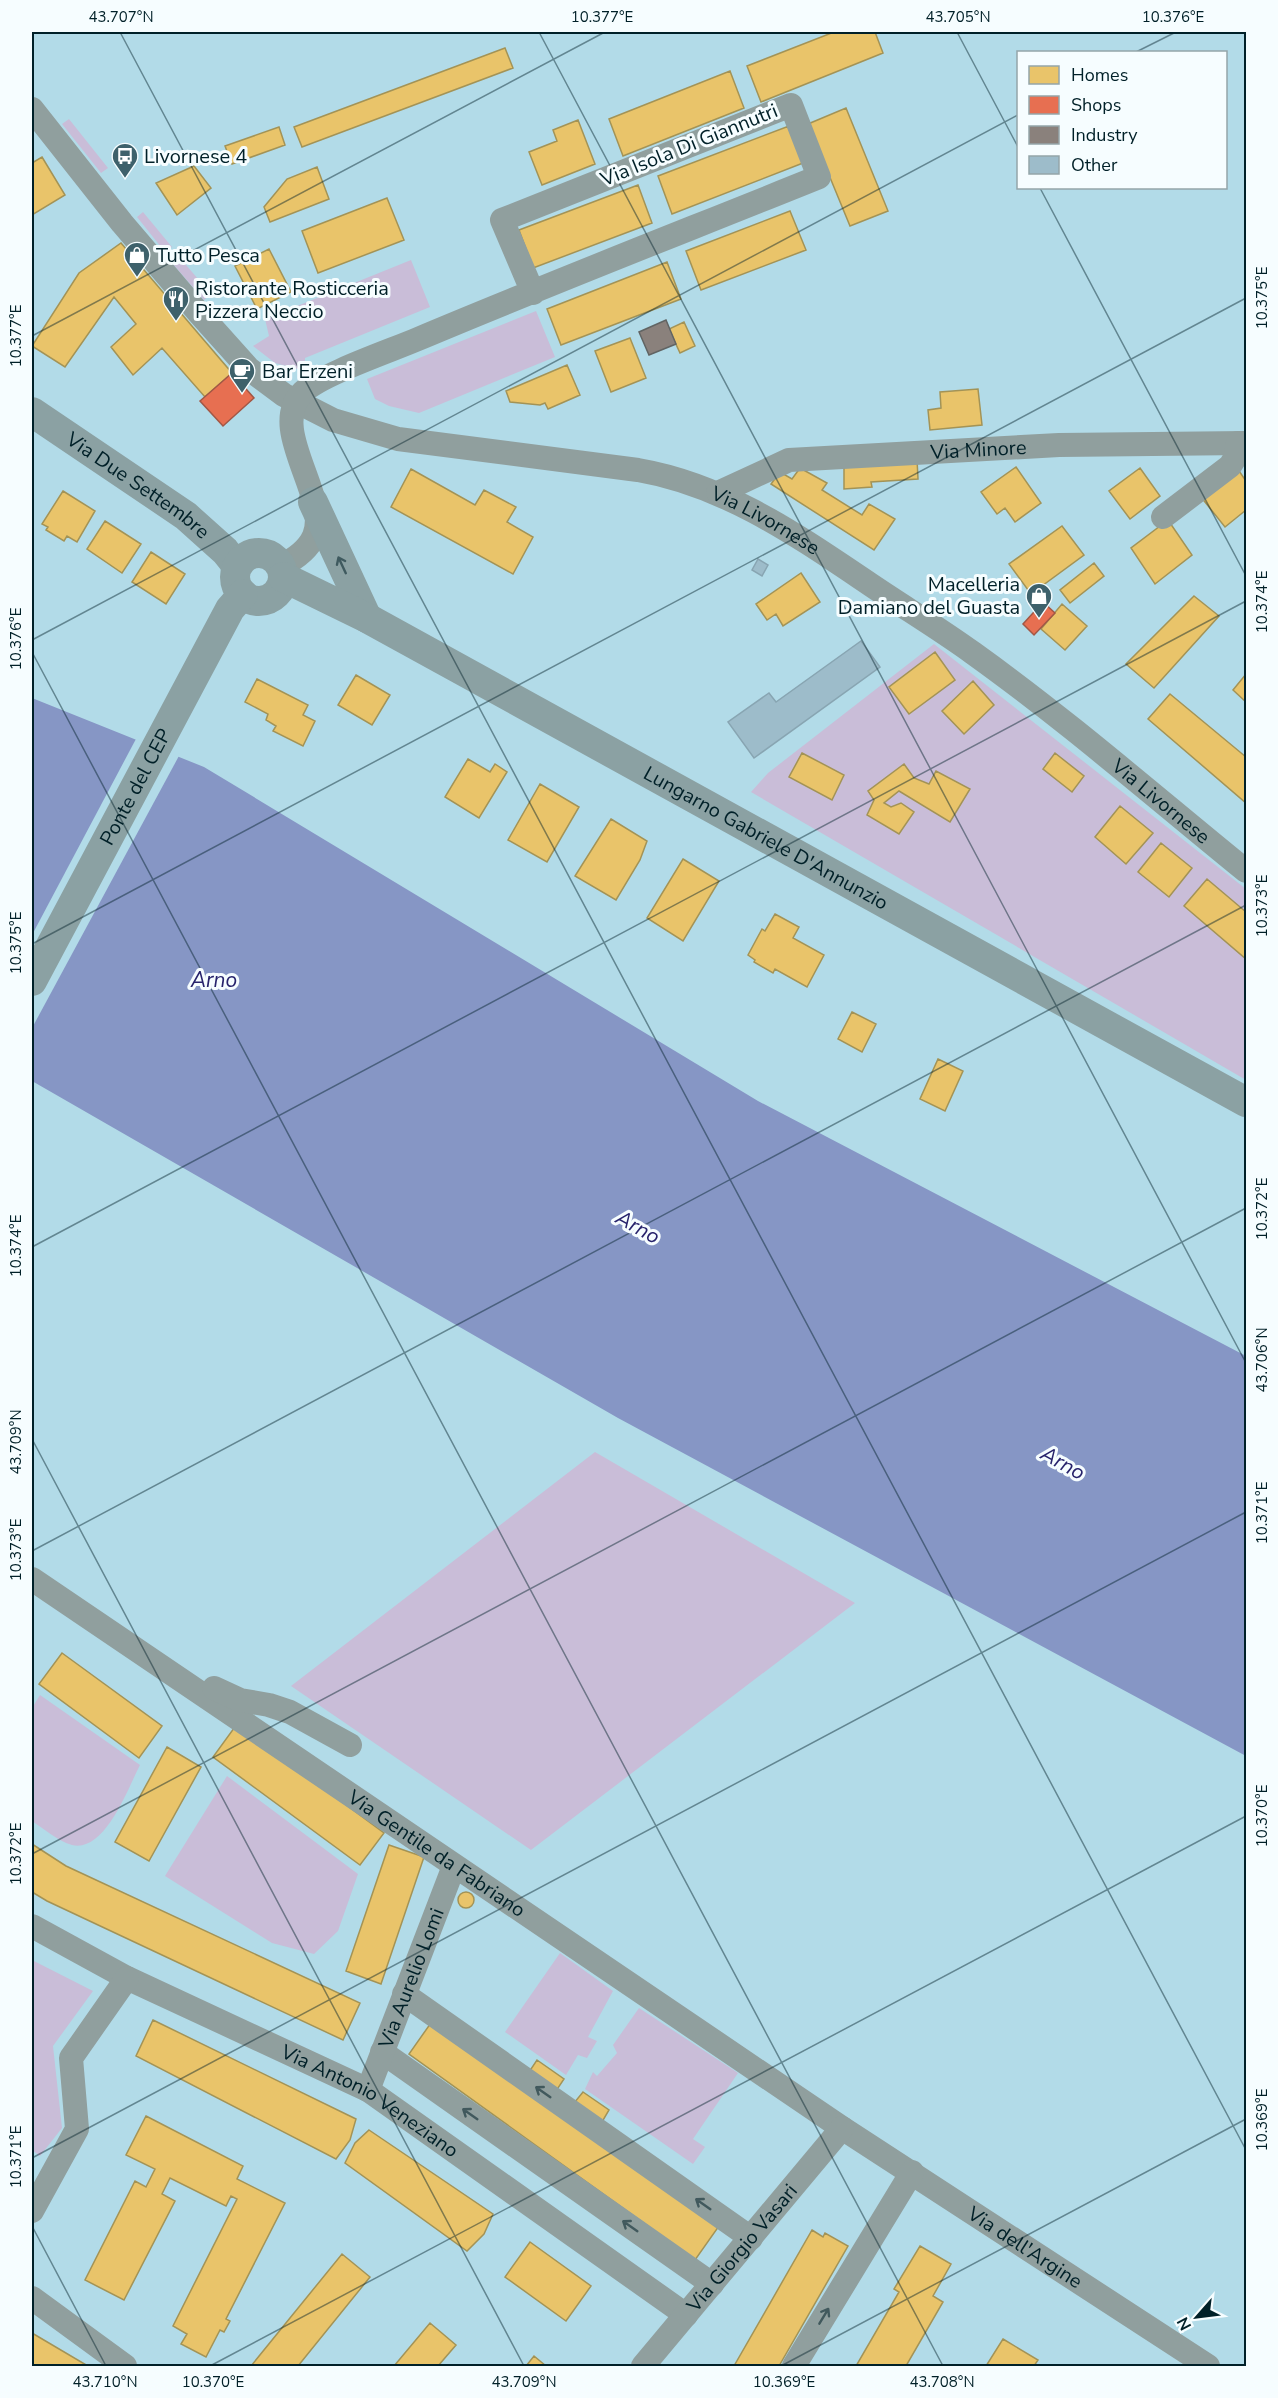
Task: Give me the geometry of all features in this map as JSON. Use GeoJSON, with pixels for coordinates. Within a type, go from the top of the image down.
{"type":"FeatureCollection","features":[{"type":"Feature","properties":{"kind":"main road","name":"Via Due Settembre"},"geometry":{"type":"LineString","coordinates":[[32,412],[186,516],[225,550],[240,580]]}},
{"type":"Feature","properties":{"kind":"main road"},"geometry":{"type":"LineString","coordinates":[[313,502],[366,618]]}},
{"type":"Feature","properties":{"kind":"main road"},"geometry":{"type":"LineString","coordinates":[[256,553],[271,556],[282,572],[277,592],[264,600],[249,599],[240,580],[244,558],[256,553]]}},
{"type":"Feature","properties":{"kind":"main road","name":"Lungarno Gabriele D'Annunzio"},"geometry":{"type":"LineString","coordinates":[[282,572],[1246,1102]]}},
{"type":"Feature","properties":{"kind":"main road","name":"Ponte del CEP"},"geometry":{"type":"LineString","coordinates":[[32,981],[230,609],[240,580]]}},
{"type":"Feature","properties":{"kind":"street","name":"Via Isola Di Giannutri"},"geometry":{"type":"LineString","coordinates":[[296,402],[308,387],[329,376],[819,177],[791,105],[502,220],[532,292]]}},
{"type":"Feature","properties":{"kind":"street","name":"Via Livornese"},"geometry":{"type":"LineString","coordinates":[[32,109],[130,231],[240,359],[264,381],[296,402],[333,420],[398,439],[638,470],[675,477],[718,493],[761,515],[836,561],[973,652],[1246,871]]}},
{"type":"Feature","properties":{"kind":"street"},"geometry":{"type":"LineString","coordinates":[[282,572],[314,535],[313,502],[292,438],[296,402]]}},
{"type":"Feature","properties":{"kind":"street"},"geometry":{"type":"LineString","coordinates":[[1163,517],[1230,466],[1242,443]]}},
{"type":"Feature","properties":{"kind":"street","name":"Via Minore"},"geometry":{"type":"LineString","coordinates":[[718,493],[789,460],[1059,445],[1242,443]]}},
{"type":"Feature","properties":{"kind":"street","name":"Via Gentile da Fabriano"},"geometry":{"type":"LineString","coordinates":[[32,1580],[842,2128]]}},
{"type":"Feature","properties":{"kind":"street"},"geometry":{"type":"LineString","coordinates":[[174,1676],[224,1691],[240,1700],[291,1712],[350,1745]]}},
{"type":"Feature","properties":{"kind":"street","name":"Via Aurelio Lomi"},"geometry":{"type":"LineString","coordinates":[[368,2090],[454,1866]]}},
{"type":"Feature","properties":{"kind":"street","name":"Via Antonio Veneziano"},"geometry":{"type":"LineString","coordinates":[[32,1926],[127,1978],[368,2090],[686,2315]]}},
{"type":"Feature","properties":{"kind":"street"},"geometry":{"type":"LineString","coordinates":[[32,2211],[76,2129],[71,2058],[127,1978]]}},
{"type":"Feature","properties":{"kind":"street"},"geometry":{"type":"LineString","coordinates":[[404,1994],[751,2238]]}},
{"type":"Feature","properties":{"kind":"street"},"geometry":{"type":"LineString","coordinates":[[382,2052],[712,2284]]}},
{"type":"Feature","properties":{"kind":"street","name":"Via dell'Argine"},"geometry":{"type":"LineString","coordinates":[[842,2128],[1208,2367]]}},
{"type":"Feature","properties":{"kind":"street","name":"Via Giorgio Vasari"},"geometry":{"type":"LineString","coordinates":[[644,2367],[842,2128]]}},
{"type":"Feature","properties":{"kind":"street"},"geometry":{"type":"LineString","coordinates":[[794,2367],[912,2172]]}},
{"type":"Feature","properties":{"kind":"street"},"geometry":{"type":"LineString","coordinates":[[32,2298],[125,2367]]}},
{"type":"Feature","properties":{"kind":"shaded area"},"geometry":{"type":"Polygon","coordinates":[[[69,119],[108,168],[101,173],[62,124],[69,119]]]}},
{"type":"Feature","properties":{"kind":"shaded area"},"geometry":{"type":"Polygon","coordinates":[[[143,212],[172,247],[165,252],[137,217],[143,212]]]}},
{"type":"Feature","properties":{"kind":"shaded area"},"geometry":{"type":"Polygon","coordinates":[[[180,258],[211,294],[204,300],[173,264],[180,258]]]}},
{"type":"Feature","properties":{"kind":"shaded area"},"geometry":{"type":"Polygon","coordinates":[[[411,260],[430,307],[305,358],[305,371],[275,363],[253,346],[269,336],[265,319],[411,260]]]}},
{"type":"Feature","properties":{"kind":"shaded area"},"geometry":{"type":"Polygon","coordinates":[[[536,311],[555,357],[419,413],[389,406],[375,399],[367,379],[536,311]]]}},
{"type":"Feature","properties":{"kind":"shaded area"},"geometry":{"type":"Polygon","coordinates":[[[934,644],[1246,889],[1246,1080],[751,792],[768,773],[934,644]]]}},
{"type":"Feature","properties":{"kind":"shaded area"},"geometry":{"type":"Polygon","coordinates":[[[595,1452],[855,1603],[531,1850],[291,1686],[595,1452]]]}},
{"type":"Feature","properties":{"kind":"shaded area"},"geometry":{"type":"Polygon","coordinates":[[[40,1695],[140,1765],[114,1817],[95,1839],[84,1845],[72,1845],[56,1838],[32,1821],[32,1708],[40,1695]]]}},
{"type":"Feature","properties":{"kind":"shaded area"},"geometry":{"type":"Polygon","coordinates":[[[227,1776],[358,1874],[338,1931],[314,1954],[272,1943],[165,1876],[227,1776]]]}},
{"type":"Feature","properties":{"kind":"shaded area"},"geometry":{"type":"Polygon","coordinates":[[[560,1953],[613,1991],[588,2037],[597,2041],[587,2058],[578,2055],[566,2075],[505,2032],[560,1953]]]}},
{"type":"Feature","properties":{"kind":"shaded area"},"geometry":{"type":"Polygon","coordinates":[[[32,1960],[93,1991],[53,2046],[62,2128],[40,2156],[32,2150],[32,1960]]]}},
{"type":"Feature","properties":{"kind":"shaded area"},"geometry":{"type":"Polygon","coordinates":[[[639,2008],[738,2073],[693,2139],[705,2147],[693,2164],[585,2089],[593,2072],[597,2076],[617,2053],[613,2045],[639,2008]]]}},
{"type":"Feature","properties":{"kind":"water","name":"Arno"},"geometry":{"type":"Polygon","coordinates":[[[32,698],[204,767],[758,1101],[1246,1356],[1246,1756],[618,1418],[32,1081],[32,698]]]}},
{"type":"Feature","properties":{"kind":"pier"},"geometry":{"type":"Polygon","coordinates":[[[137,737],[180,754],[32,1028],[32,935],[137,737]]]}},
{"type":"Feature","properties":{"kind":"building: Homes"},"geometry":{"type":"Polygon","coordinates":[[[834,32],[875,32],[883,53],[761,102],[747,66],[834,32]]]}},
{"type":"Feature","properties":{"kind":"building: Homes"},"geometry":{"type":"Polygon","coordinates":[[[505,48],[513,68],[302,147],[294,127],[505,48]]]}},
{"type":"Feature","properties":{"kind":"building: Homes"},"geometry":{"type":"Polygon","coordinates":[[[730,71],[744,108],[623,156],[609,119],[730,71]]]}},
{"type":"Feature","properties":{"kind":"building: Homes"},"geometry":{"type":"Polygon","coordinates":[[[846,108],[888,211],[850,226],[808,124],[846,108]]]}},
{"type":"Feature","properties":{"kind":"building: Homes"},"geometry":{"type":"Polygon","coordinates":[[[578,120],[595,164],[542,185],[529,152],[557,141],[553,130],[578,120]]]}},
{"type":"Feature","properties":{"kind":"building: Homes"},"geometry":{"type":"Polygon","coordinates":[[[789,126],[803,163],[672,214],[658,176],[789,126]]]}},
{"type":"Feature","properties":{"kind":"building: Homes"},"geometry":{"type":"Polygon","coordinates":[[[279,127],[285,145],[232,164],[225,146],[279,127]]]}},
{"type":"Feature","properties":{"kind":"building: Homes"},"geometry":{"type":"Polygon","coordinates":[[[42,157],[65,195],[32,215],[32,163],[42,157]]]}},
{"type":"Feature","properties":{"kind":"building: Homes"},"geometry":{"type":"Polygon","coordinates":[[[194,166],[211,188],[177,215],[156,183],[194,166]]]}},
{"type":"Feature","properties":{"kind":"building: Homes"},"geometry":{"type":"Polygon","coordinates":[[[317,167],[329,199],[270,222],[264,207],[287,179],[317,167]]]}},
{"type":"Feature","properties":{"kind":"building: Homes"},"geometry":{"type":"Polygon","coordinates":[[[638,185],[652,223],[533,268],[519,230],[638,185]]]}},
{"type":"Feature","properties":{"kind":"building: Homes"},"geometry":{"type":"Polygon","coordinates":[[[387,198],[404,240],[318,273],[302,231],[387,198]]]}},
{"type":"Feature","properties":{"kind":"building: Homes"},"geometry":{"type":"Polygon","coordinates":[[[790,211],[806,250],[701,290],[686,251],[790,211]]]}},
{"type":"Feature","properties":{"kind":"building: Homes"},"geometry":{"type":"Polygon","coordinates":[[[121,243],[232,373],[205,397],[162,348],[133,375],[111,347],[136,324],[114,297],[65,367],[32,346],[79,273],[121,243]]]}},
{"type":"Feature","properties":{"kind":"building: Homes"},"geometry":{"type":"Polygon","coordinates":[[[269,249],[291,292],[257,309],[235,266],[269,249]]]}},
{"type":"Feature","properties":{"kind":"building: Homes"},"geometry":{"type":"Polygon","coordinates":[[[667,262],[681,299],[561,345],[547,309],[667,262]]]}},
{"type":"Feature","properties":{"kind":"building: Homes"},"geometry":{"type":"Polygon","coordinates":[[[684,322],[695,346],[680,353],[669,329],[684,322]]]}},
{"type":"Feature","properties":{"kind":"building: Homes"},"geometry":{"type":"Polygon","coordinates":[[[630,338],[646,378],[611,392],[595,351],[630,338]]]}},
{"type":"Feature","properties":{"kind":"building: Homes"},"geometry":{"type":"Polygon","coordinates":[[[567,365],[580,395],[548,409],[545,403],[540,405],[510,402],[506,391],[567,365]]]}},
{"type":"Feature","properties":{"kind":"building: Homes"},"geometry":{"type":"Polygon","coordinates":[[[978,389],[982,425],[930,430],[928,410],[941,408],[940,392],[978,389]]]}},
{"type":"Feature","properties":{"kind":"building: Homes"},"geometry":{"type":"Polygon","coordinates":[[[917,459],[918,479],[871,482],[872,487],[844,489],[844,464],[917,459]]]}},
{"type":"Feature","properties":{"kind":"building: Homes"},"geometry":{"type":"Polygon","coordinates":[[[1016,467],[1041,503],[1015,522],[1005,508],[997,514],[981,492],[1016,467]]]}},
{"type":"Feature","properties":{"kind":"building: Homes"},"geometry":{"type":"Polygon","coordinates":[[[800,468],[827,483],[822,490],[862,515],[869,504],[895,519],[874,550],[771,484],[780,472],[792,479],[800,468]]]}},
{"type":"Feature","properties":{"kind":"building: Homes"},"geometry":{"type":"Polygon","coordinates":[[[1140,468],[1160,496],[1130,519],[1109,491],[1140,468]]]}},
{"type":"Feature","properties":{"kind":"building: Homes"},"geometry":{"type":"Polygon","coordinates":[[[1237,468],[1246,481],[1246,510],[1225,527],[1201,497],[1237,468]]]}},
{"type":"Feature","properties":{"kind":"building: Homes"},"geometry":{"type":"Polygon","coordinates":[[[411,469],[475,505],[484,490],[516,507],[507,522],[533,537],[513,574],[391,507],[411,469]]]}},
{"type":"Feature","properties":{"kind":"building: Homes"},"geometry":{"type":"Polygon","coordinates":[[[63,491],[95,511],[77,542],[67,536],[64,541],[46,530],[48,527],[42,524],[63,491]]]}},
{"type":"Feature","properties":{"kind":"building: Homes"},"geometry":{"type":"Polygon","coordinates":[[[1168,520],[1192,555],[1155,584],[1131,548],[1168,520]]]}},
{"type":"Feature","properties":{"kind":"building: Homes"},"geometry":{"type":"Polygon","coordinates":[[[105,521],[141,544],[122,573],[87,549],[105,521]]]}},
{"type":"Feature","properties":{"kind":"building: Homes"},"geometry":{"type":"Polygon","coordinates":[[[1062,526],[1084,555],[1031,594],[1009,564],[1062,526]]]}},
{"type":"Feature","properties":{"kind":"building: Homes"},"geometry":{"type":"Polygon","coordinates":[[[151,552],[185,574],[166,604],[132,582],[151,552]]]}},
{"type":"Feature","properties":{"kind":"building: Homes"},"geometry":{"type":"Polygon","coordinates":[[[1094,563],[1104,576],[1070,603],[1060,590],[1094,563]]]}},
{"type":"Feature","properties":{"kind":"building: Homes"},"geometry":{"type":"Polygon","coordinates":[[[801,573],[820,602],[783,626],[776,614],[767,620],[756,604],[801,573]]]}},
{"type":"Feature","properties":{"kind":"building: Homes"},"geometry":{"type":"Polygon","coordinates":[[[1194,596],[1219,616],[1154,688],[1126,664],[1194,596]]]}},
{"type":"Feature","properties":{"kind":"building: Homes"},"geometry":{"type":"Polygon","coordinates":[[[1062,604],[1087,626],[1065,650],[1041,629],[1062,604]]]}},
{"type":"Feature","properties":{"kind":"building: Homes"},"geometry":{"type":"Polygon","coordinates":[[[935,652],[955,680],[909,714],[889,687],[935,652]]]}},
{"type":"Feature","properties":{"kind":"building: Homes"},"geometry":{"type":"Polygon","coordinates":[[[1246,674],[1246,702],[1233,690],[1246,674]]]}},
{"type":"Feature","properties":{"kind":"building: Homes"},"geometry":{"type":"Polygon","coordinates":[[[356,675],[390,695],[372,725],[338,705],[356,675]]]}},
{"type":"Feature","properties":{"kind":"building: Homes"},"geometry":{"type":"Polygon","coordinates":[[[257,679],[308,705],[303,715],[315,721],[303,746],[273,731],[276,726],[266,720],[268,714],[245,702],[257,679]]]}},
{"type":"Feature","properties":{"kind":"building: Homes"},"geometry":{"type":"Polygon","coordinates":[[[973,681],[994,705],[964,734],[942,711],[973,681]]]}},
{"type":"Feature","properties":{"kind":"building: Homes"},"geometry":{"type":"Polygon","coordinates":[[[1170,694],[1246,757],[1246,803],[1148,719],[1170,694]]]}},
{"type":"Feature","properties":{"kind":"building: Homes"},"geometry":{"type":"Polygon","coordinates":[[[802,753],[844,775],[832,800],[789,777],[802,753]]]}},
{"type":"Feature","properties":{"kind":"building: Homes"},"geometry":{"type":"Polygon","coordinates":[[[1055,753],[1084,776],[1072,792],[1043,769],[1055,753]]]}},
{"type":"Feature","properties":{"kind":"building: Homes"},"geometry":{"type":"Polygon","coordinates":[[[468,759],[490,772],[495,764],[507,772],[479,818],[445,797],[468,759]]]}},
{"type":"Feature","properties":{"kind":"building: Homes"},"geometry":{"type":"Polygon","coordinates":[[[904,764],[914,778],[929,784],[936,771],[970,789],[950,822],[899,791],[884,803],[891,807],[901,803],[914,812],[899,834],[867,815],[874,800],[868,791],[904,764]]]}},
{"type":"Feature","properties":{"kind":"building: Homes"},"geometry":{"type":"Polygon","coordinates":[[[540,784],[579,807],[547,862],[508,840],[540,784]]]}},
{"type":"Feature","properties":{"kind":"building: Homes"},"geometry":{"type":"Polygon","coordinates":[[[1120,806],[1153,833],[1126,864],[1095,837],[1120,806]]]}},
{"type":"Feature","properties":{"kind":"building: Homes"},"geometry":{"type":"Polygon","coordinates":[[[611,819],[647,841],[640,860],[616,900],[575,876],[611,819]]]}},
{"type":"Feature","properties":{"kind":"building: Homes"},"geometry":{"type":"Polygon","coordinates":[[[1161,843],[1192,868],[1169,897],[1138,872],[1161,843]]]}},
{"type":"Feature","properties":{"kind":"building: Homes"},"geometry":{"type":"Polygon","coordinates":[[[683,859],[719,881],[683,941],[647,918],[683,859]]]}},
{"type":"Feature","properties":{"kind":"building: Homes"},"geometry":{"type":"Polygon","coordinates":[[[1207,879],[1246,912],[1246,959],[1184,906],[1207,879]]]}},
{"type":"Feature","properties":{"kind":"building: Homes"},"geometry":{"type":"Polygon","coordinates":[[[775,914],[799,927],[793,938],[824,955],[807,987],[775,969],[773,973],[754,962],[755,960],[748,955],[762,929],[765,931],[775,914]]]}},
{"type":"Feature","properties":{"kind":"building: Homes"},"geometry":{"type":"Polygon","coordinates":[[[852,1012],[876,1024],[862,1052],[838,1039],[852,1012]]]}},
{"type":"Feature","properties":{"kind":"building: Homes"},"geometry":{"type":"Polygon","coordinates":[[[938,1059],[963,1071],[945,1111],[920,1099],[938,1059]]]}},
{"type":"Feature","properties":{"kind":"building: Homes"},"geometry":{"type":"Polygon","coordinates":[[[62,1653],[162,1726],[139,1758],[39,1684],[62,1653]]]}},
{"type":"Feature","properties":{"kind":"building: Homes"},"geometry":{"type":"Polygon","coordinates":[[[237,1724],[384,1833],[360,1865],[213,1757],[237,1724]]]}},
{"type":"Feature","properties":{"kind":"building: Homes"},"geometry":{"type":"Polygon","coordinates":[[[167,1747],[201,1767],[149,1861],[115,1842],[167,1747]]]}},
{"type":"Feature","properties":{"kind":"building: Homes"},"geometry":{"type":"Polygon","coordinates":[[[32,1844],[66,1866],[360,2003],[343,2040],[32,1892],[32,1844]]]}},
{"type":"Feature","properties":{"kind":"building: Homes"},"geometry":{"type":"Polygon","coordinates":[[[389,1845],[424,1857],[381,1984],[346,1971],[389,1845]]]}},
{"type":"Feature","properties":{"kind":"building: Homes"},"geometry":{"type":"Polygon","coordinates":[[[466,1892],[472,1894],[474,1900],[472,1906],[466,1908],[460,1906],[458,1900],[460,1894],[466,1892]]]}},
{"type":"Feature","properties":{"kind":"building: Homes"},"geometry":{"type":"Polygon","coordinates":[[[153,2020],[356,2119],[350,2140],[336,2159],[136,2056],[153,2020]]]}},
{"type":"Feature","properties":{"kind":"building: Homes"},"geometry":{"type":"Polygon","coordinates":[[[433,2020],[719,2226],[695,2260],[409,2054],[433,2020]]]}},
{"type":"Feature","properties":{"kind":"building: Homes"},"geometry":{"type":"Polygon","coordinates":[[[537,2060],[564,2079],[556,2091],[529,2072],[537,2060]]]}},
{"type":"Feature","properties":{"kind":"building: Homes"},"geometry":{"type":"Polygon","coordinates":[[[583,2092],[609,2110],[602,2122],[574,2103],[583,2092]]]}},
{"type":"Feature","properties":{"kind":"building: Homes"},"geometry":{"type":"Polygon","coordinates":[[[146,2116],[243,2166],[237,2179],[285,2203],[226,2319],[230,2321],[224,2332],[220,2330],[206,2357],[181,2344],[187,2334],[173,2326],[237,2199],[231,2196],[226,2206],[170,2178],[162,2194],[175,2201],[124,2300],[85,2280],[135,2181],[146,2187],[155,2169],[126,2155],[146,2116]]]}},
{"type":"Feature","properties":{"kind":"building: Homes"},"geometry":{"type":"Polygon","coordinates":[[[369,2130],[493,2214],[484,2234],[467,2251],[345,2163],[355,2143],[369,2130]]]}},
{"type":"Feature","properties":{"kind":"building: Homes"},"geometry":{"type":"Polygon","coordinates":[[[812,2230],[823,2237],[825,2233],[848,2246],[779,2366],[734,2366],[812,2230]]]}},
{"type":"Feature","properties":{"kind":"building: Homes"},"geometry":{"type":"Polygon","coordinates":[[[530,2242],[591,2286],[566,2321],[505,2277],[530,2242]]]}},
{"type":"Feature","properties":{"kind":"building: Homes"},"geometry":{"type":"Polygon","coordinates":[[[920,2246],[951,2264],[933,2296],[943,2302],[906,2366],[856,2366],[899,2292],[894,2289],[920,2246]]]}},
{"type":"Feature","properties":{"kind":"building: Homes"},"geometry":{"type":"Polygon","coordinates":[[[342,2254],[370,2277],[298,2366],[251,2366],[342,2254]]]}},
{"type":"Feature","properties":{"kind":"building: Homes"},"geometry":{"type":"Polygon","coordinates":[[[430,2323],[456,2345],[438,2366],[394,2366],[430,2323]]]}},
{"type":"Feature","properties":{"kind":"building: Homes"},"geometry":{"type":"Polygon","coordinates":[[[32,2333],[88,2366],[32,2366],[32,2333]]]}},
{"type":"Feature","properties":{"kind":"building: Homes"},"geometry":{"type":"Polygon","coordinates":[[[1003,2339],[1038,2360],[1034,2366],[986,2366],[1003,2339]]]}},
{"type":"Feature","properties":{"kind":"building: Homes"},"geometry":{"type":"Polygon","coordinates":[[[534,2356],[546,2366],[526,2366],[534,2356]]]}},
{"type":"Feature","properties":{"kind":"building: Shops"},"geometry":{"type":"Polygon","coordinates":[[[232,373],[254,398],[223,426],[200,401],[232,373]]]}},
{"type":"Feature","properties":{"kind":"building: Shops","name":"Macelleria Damiano del Guasta"},"geometry":{"type":"Polygon","coordinates":[[[1043,602],[1055,613],[1034,635],[1023,624],[1043,602]]]}},
{"type":"Feature","properties":{"kind":"building: Industry"},"geometry":{"type":"Polygon","coordinates":[[[666,320],[676,344],[649,355],[639,332],[666,320]]]}},
{"type":"Feature","properties":{"kind":"building: Other"},"geometry":{"type":"Polygon","coordinates":[[[758,559],[768,565],[762,576],[752,570],[758,559]]]}},
{"type":"Feature","properties":{"kind":"building: Other"},"geometry":{"type":"Polygon","coordinates":[[[861,641],[880,667],[754,758],[728,722],[769,693],[776,702],[861,641]]]}},
{"type":"Feature","properties":{"kind":"place","name":"Livornese 4"},"geometry":{"type":"Point","coordinates":[125,179]}},
{"type":"Feature","properties":{"kind":"place","name":"Tutto Pesca"},"geometry":{"type":"Point","coordinates":[137,278]}},
{"type":"Feature","properties":{"kind":"place","name":"Ristorante Rosticceria Pizzera Neccio"},"geometry":{"type":"Point","coordinates":[176,322]}},
{"type":"Feature","properties":{"kind":"place","name":"Bar Erzeni"},"geometry":{"type":"Point","coordinates":[242,394]}},
{"type":"Feature","properties":{"kind":"place","name":"Macelleria Damiano del Guasta"},"geometry":{"type":"Point","coordinates":[1039,619]}}]}
